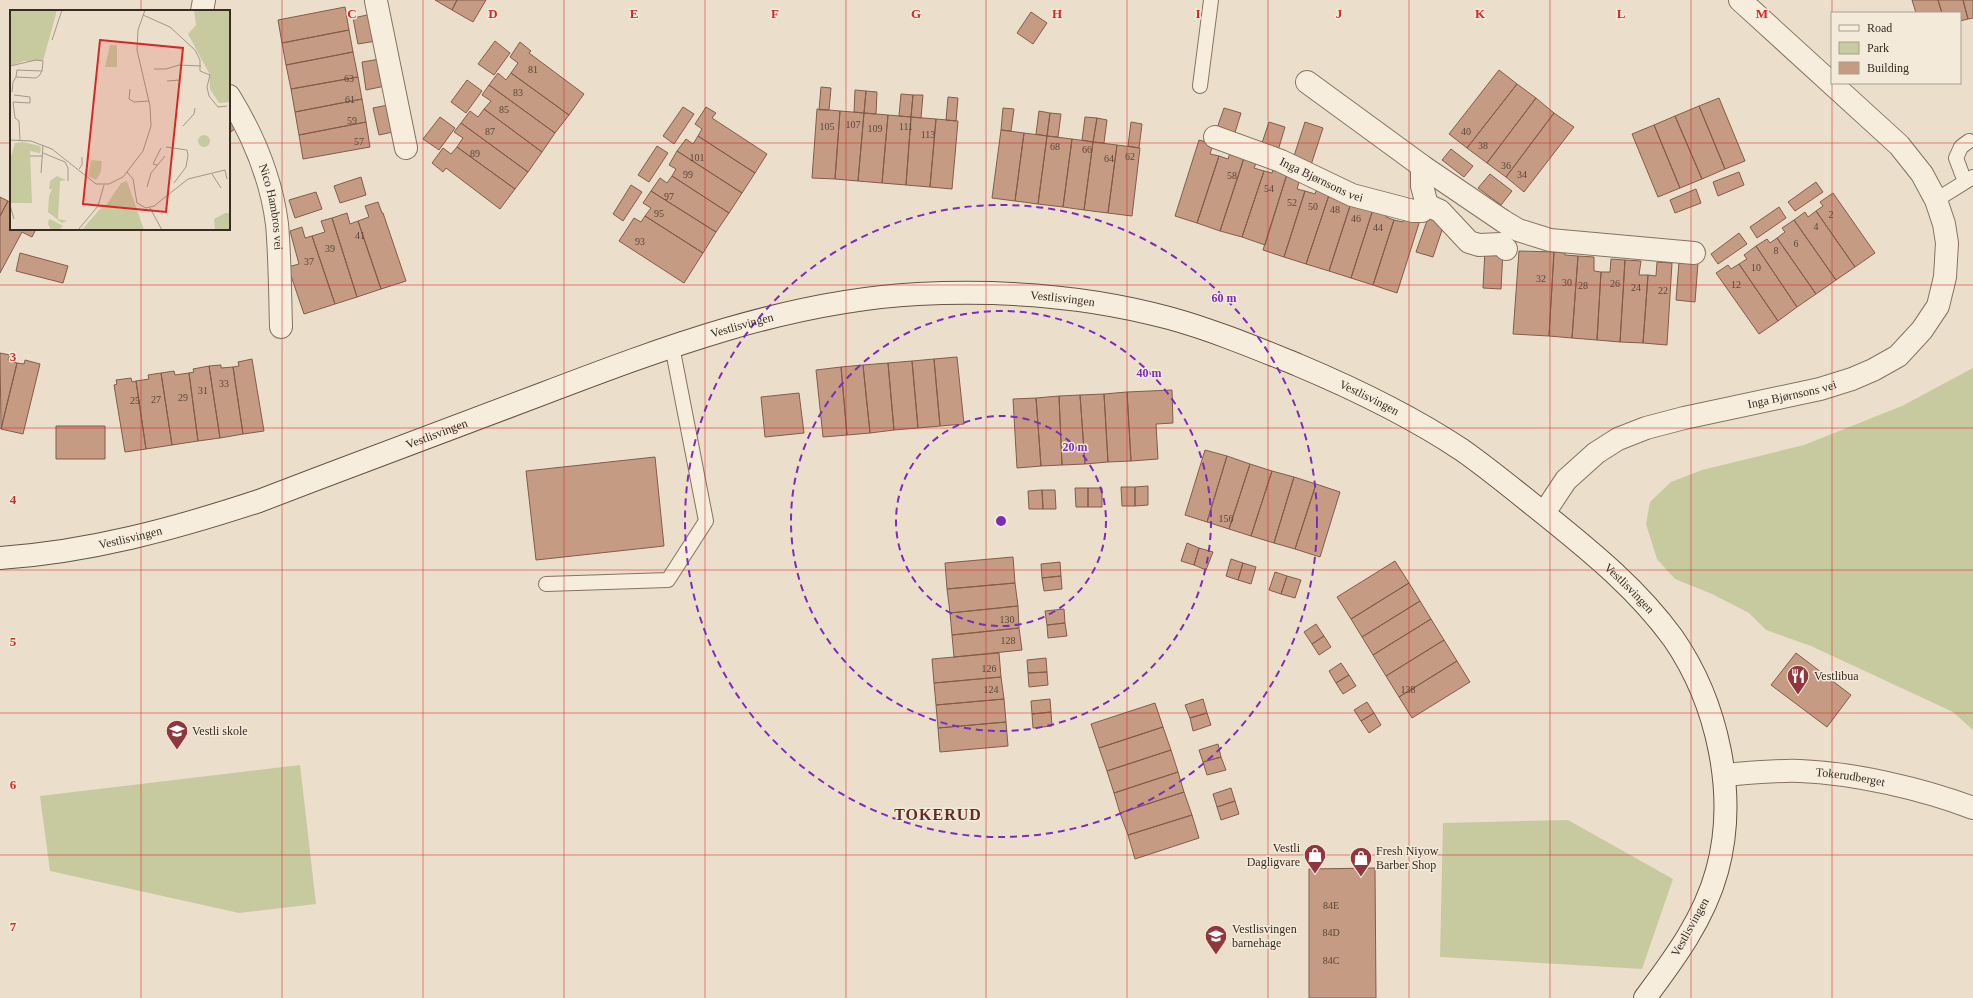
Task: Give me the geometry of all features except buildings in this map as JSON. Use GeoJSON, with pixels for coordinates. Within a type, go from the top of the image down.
{"type":"FeatureCollection","features":[{"type":"Feature","properties":{"kind":"street"},"geometry":{"type":"LineString","coordinates":[[202,10],[204,0]]}},
{"type":"Feature","properties":{"kind":"street","name":"Inga Bjørnsons vei"},"geometry":{"type":"LineString","coordinates":[[1740,0],[1831,83]]}},
{"type":"Feature","properties":{"kind":"street"},"geometry":{"type":"LineString","coordinates":[[376,1],[406,148]]}},
{"type":"Feature","properties":{"kind":"street"},"geometry":{"type":"LineString","coordinates":[[1307,82],[1422,166],[1503,222],[1513,239]]}},
{"type":"Feature","properties":{"kind":"street","name":"Inga Bjørnsons vei"},"geometry":{"type":"LineString","coordinates":[[1544,513],[1566,480],[1596,453],[1618,439],[1646,428],[1684,418],[1820,389],[1873,370],[1898,356],[1922,330],[1938,306],[1945,277],[1947,243],[1944,224],[1936,200],[1922,174],[1899,145],[1832,84]]}},
{"type":"Feature","properties":{"kind":"street","name":"Nico Hambros vei"},"geometry":{"type":"LineString","coordinates":[[230,98],[243,118],[259,152],[269,182],[276,223],[281,328]]}},
{"type":"Feature","properties":{"kind":"street","name":"Inga Bjørnsons vei"},"geometry":{"type":"LineString","coordinates":[[1215,137],[1281,161],[1357,197],[1413,211],[1422,211],[1427,205]]}},
{"type":"Feature","properties":{"kind":"street"},"geometry":{"type":"LineString","coordinates":[[1422,166],[1422,186],[1427,205],[1444,214],[1469,242],[1479,245],[1501,244],[1513,239],[1550,240],[1694,253]]}},
{"type":"Feature","properties":{"kind":"street","name":"Vestlisvingen"},"geometry":{"type":"LineString","coordinates":[[0,558],[66,551],[116,542],[203,520],[259,501],[672,346],[725,330],[820,306],[912,294],[960,292],[1060,298],[1118,307],[1170,318],[1261,350],[1379,402],[1420,424],[1461,450],[1544,513],[1604,562],[1650,610],[1674,640],[1695,676],[1708,710],[1717,741],[1724,775],[1725,806],[1718,868],[1705,905],[1686,940],[1645,998]]}},
{"type":"Feature","properties":{"kind":"street","name":"Tokerudberget"},"geometry":{"type":"LineString","coordinates":[[1724,775],[1800,771],[1847,776],[1896,786],[1973,808]]}},
{"type":"Feature","properties":{"kind":"lane"},"geometry":{"type":"LineString","coordinates":[[1200,86],[1211,0]]}},
{"type":"Feature","properties":{"kind":"lane"},"geometry":{"type":"LineString","coordinates":[[1936,200],[1969,179],[1956,158],[1961,147],[1969,142]]}},
{"type":"Feature","properties":{"kind":"lane"},"geometry":{"type":"LineString","coordinates":[[546,584],[668,580],[706,521],[672,346]]}},
{"type":"Feature","properties":{"kind":"green space"},"geometry":{"type":"Polygon","coordinates":[[[1973,368],[1973,730],[1953,712],[1811,646],[1766,630],[1749,613],[1712,594],[1675,579],[1657,559],[1646,524],[1650,502],[1671,482],[1702,470],[1804,445],[1902,406],[1973,368]]]}},
{"type":"Feature","properties":{"kind":"green space"},"geometry":{"type":"Polygon","coordinates":[[[300,765],[316,904],[239,913],[50,871],[40,796],[300,765]]]}},
{"type":"Feature","properties":{"kind":"green space"},"geometry":{"type":"Polygon","coordinates":[[[1568,820],[1673,879],[1642,969],[1440,957],[1443,823],[1568,820]]]}},
{"type":"Feature","properties":{"kind":"place","name":"Vestlibua"},"geometry":{"type":"Point","coordinates":[1798,696]}},
{"type":"Feature","properties":{"kind":"place","name":"Vestli skole"},"geometry":{"type":"Point","coordinates":[177,750]}},
{"type":"Feature","properties":{"kind":"place","name":"Vestli Dagligvare"},"geometry":{"type":"Point","coordinates":[1315,874]}},
{"type":"Feature","properties":{"kind":"place","name":"Fresh Niyow Barber Shop"},"geometry":{"type":"Point","coordinates":[1361,878]}},
{"type":"Feature","properties":{"kind":"place","name":"Vestlisvingen barnehage"},"geometry":{"type":"Point","coordinates":[1216,956]}},
{"type":"Feature","properties":{"kind":"district","name":"TOKERUD"},"geometry":{"type":"Point","coordinates":[938,814]}}]}
